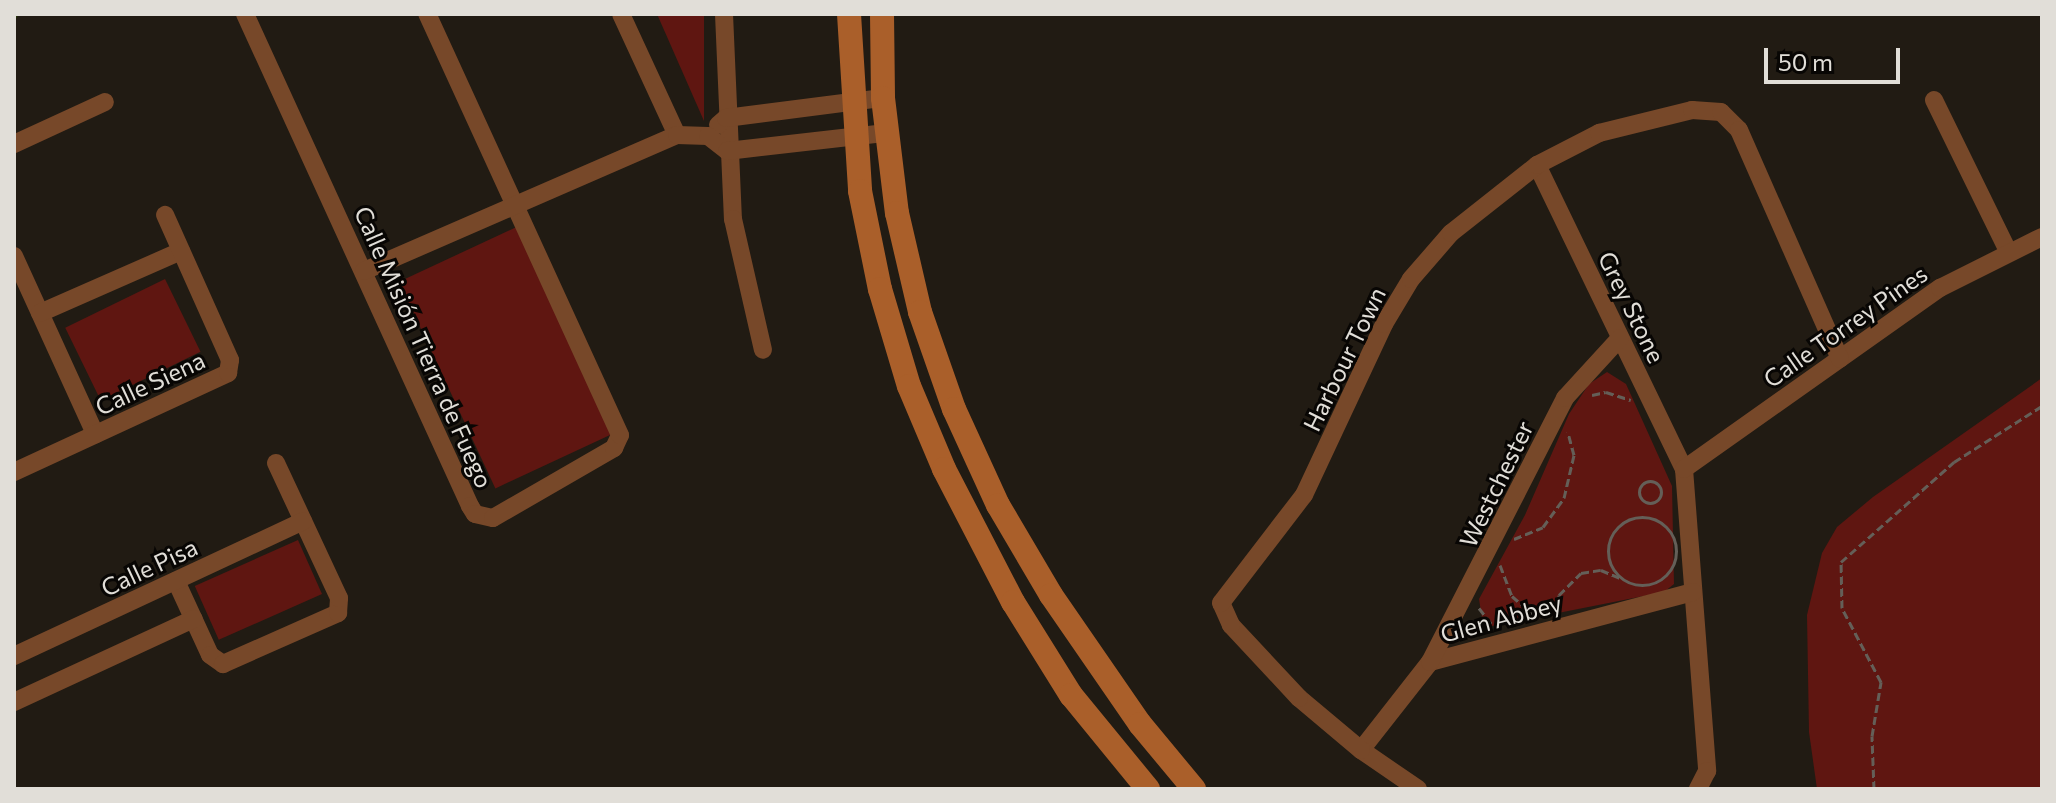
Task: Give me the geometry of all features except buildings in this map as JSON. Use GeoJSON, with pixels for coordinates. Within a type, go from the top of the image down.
{"type":"FeatureCollection","features":[{"type":"Feature","properties":{"kind":"main road"},"geometry":{"type":"LineString","coordinates":[[849,14],[854,136],[870,244],[892,332],[944,469],[987,557],[1071,695],[1148,789]]}},
{"type":"Feature","properties":{"kind":"main road"},"geometry":{"type":"LineString","coordinates":[[882,14],[886,133],[908,265],[934,355],[974,456],[1051,595],[1140,724],[1194,789]]}},
{"type":"Feature","properties":{"kind":"main road"},"geometry":{"type":"LineString","coordinates":[[987,557],[1051,595]]}},
{"type":"Feature","properties":{"kind":"street","name":"Calle Misión Tierra de Fuego"},"geometry":{"type":"LineString","coordinates":[[245,14],[470,506],[475,514],[493,518],[614,448],[620,435],[427,14]]}},
{"type":"Feature","properties":{"kind":"street"},"geometry":{"type":"LineString","coordinates":[[621,14],[677,135]]}},
{"type":"Feature","properties":{"kind":"street"},"geometry":{"type":"LineString","coordinates":[[724,14],[727,151],[745,285],[763,350]]}},
{"type":"Feature","properties":{"kind":"street"},"geometry":{"type":"LineString","coordinates":[[708,136],[726,118],[883,98]]}},
{"type":"Feature","properties":{"kind":"street"},"geometry":{"type":"LineString","coordinates":[[1934,100],[2008,251]]}},
{"type":"Feature","properties":{"kind":"street"},"geometry":{"type":"LineString","coordinates":[[14,144],[105,102]]}},
{"type":"Feature","properties":{"kind":"street","name":"Harbour Town"},"geometry":{"type":"LineString","coordinates":[[1418,789],[1361,750],[1260,659],[1224,615],[1224,595],[1304,495],[1384,324],[1411,279],[1451,233],[1537,165],[1599,133],[1634,121],[1708,108],[1721,112],[1739,130],[1840,359]]}},
{"type":"Feature","properties":{"kind":"street"},"geometry":{"type":"LineString","coordinates":[[364,271],[515,202],[677,135],[708,136],[727,151],[886,133]]}},
{"type":"Feature","properties":{"kind":"street","name":"Grey Stone"},"geometry":{"type":"LineString","coordinates":[[1537,165],[1684,469]]}},
{"type":"Feature","properties":{"kind":"street","name":"Calle Siena"},"geometry":{"type":"LineString","coordinates":[[14,472],[228,373],[231,367],[165,215]]}},
{"type":"Feature","properties":{"kind":"street","name":"Calle Torrey Pines"},"geometry":{"type":"LineString","coordinates":[[1684,469],[1940,288],[2008,251],[2042,237]]}},
{"type":"Feature","properties":{"kind":"street"},"geometry":{"type":"LineString","coordinates":[[40,313],[181,251]]}},
{"type":"Feature","properties":{"kind":"street"},"geometry":{"type":"LineString","coordinates":[[14,256],[95,434]]}},
{"type":"Feature","properties":{"kind":"street","name":"Westchester"},"geometry":{"type":"LineString","coordinates":[[1430,662],[1511,533],[1565,398],[1620,338]]}},
{"type":"Feature","properties":{"kind":"street"},"geometry":{"type":"LineString","coordinates":[[176,581],[210,655],[223,664],[338,613],[339,598],[276,463]]}},
{"type":"Feature","properties":{"kind":"street"},"geometry":{"type":"LineString","coordinates":[[1684,469],[1707,771],[1698,789]]}},
{"type":"Feature","properties":{"kind":"street","name":"Calle Pisa"},"geometry":{"type":"LineString","coordinates":[[14,656],[303,521]]}},
{"type":"Feature","properties":{"kind":"street","name":"Glen Abbey"},"geometry":{"type":"LineString","coordinates":[[1361,750],[1430,662],[1559,619],[1693,592]]}},
{"type":"Feature","properties":{"kind":"street"},"geometry":{"type":"LineString","coordinates":[[14,702],[194,619]]}},
{"type":"Feature","properties":{"kind":"path"},"geometry":{"type":"LineString","coordinates":[[1588,396],[1606,392],[1634,402],[1630,393]]}},
{"type":"Feature","properties":{"kind":"path"},"geometry":{"type":"LineString","coordinates":[[1874,789],[1872,736],[1881,682],[1842,608],[1841,562],[1954,462],[2042,406]]}},
{"type":"Feature","properties":{"kind":"path"},"geometry":{"type":"LineString","coordinates":[[1492,578],[1511,533],[1543,527],[1564,498],[1574,455],[1570,418]]}},
{"type":"Feature","properties":{"kind":"path"},"geometry":{"type":"LineString","coordinates":[[1652,481],[1660,495],[1646,502],[1640,487],[1652,481]]}},
{"type":"Feature","properties":{"kind":"path"},"geometry":{"type":"LineString","coordinates":[[1674,519],[1676,577]]}},
{"type":"Feature","properties":{"kind":"path"},"geometry":{"type":"LineString","coordinates":[[1625,580],[1609,553],[1623,524],[1655,520],[1676,545]]}},
{"type":"Feature","properties":{"kind":"path"},"geometry":{"type":"LineString","coordinates":[[1559,619],[1559,595],[1581,573],[1601,570],[1625,580],[1657,582],[1676,556]]}},
{"type":"Feature","properties":{"kind":"path"},"geometry":{"type":"LineString","coordinates":[[1500,564],[1512,596],[1535,616]]}},
{"type":"Feature","properties":{"kind":"path"},"geometry":{"type":"LineString","coordinates":[[1479,599],[1482,618],[1500,627]]}},
{"type":"Feature","properties":{"kind":"path"},"geometry":{"type":"LineString","coordinates":[[1522,621],[1535,616],[1559,619],[1574,608]]}},
{"type":"Feature","properties":{"kind":"shaded area"},"geometry":{"type":"Polygon","coordinates":[[[657,14],[704,14],[704,121],[657,14]]]}},
{"type":"Feature","properties":{"kind":"shaded area"},"geometry":{"type":"Polygon","coordinates":[[[525,223],[621,430],[495,488],[399,282],[525,223]]]}},
{"type":"Feature","properties":{"kind":"shaded area"},"geometry":{"type":"Polygon","coordinates":[[[165,279],[201,352],[101,400],[65,328],[165,279]]]}},
{"type":"Feature","properties":{"kind":"shaded area"},"geometry":{"type":"Polygon","coordinates":[[[1607,372],[1626,384],[1672,486],[1674,584],[1664,592],[1492,626],[1482,618],[1479,599],[1525,515],[1569,414],[1589,384],[1607,372]]]}},
{"type":"Feature","properties":{"kind":"shaded area"},"geometry":{"type":"Polygon","coordinates":[[[2042,378],[2042,789],[1817,789],[1809,732],[1807,615],[1822,553],[1837,527],[1873,497],[2042,378]]]}},
{"type":"Feature","properties":{"kind":"shaded area"},"geometry":{"type":"Polygon","coordinates":[[[298,540],[322,594],[219,640],[195,586],[298,540]]]}}]}
